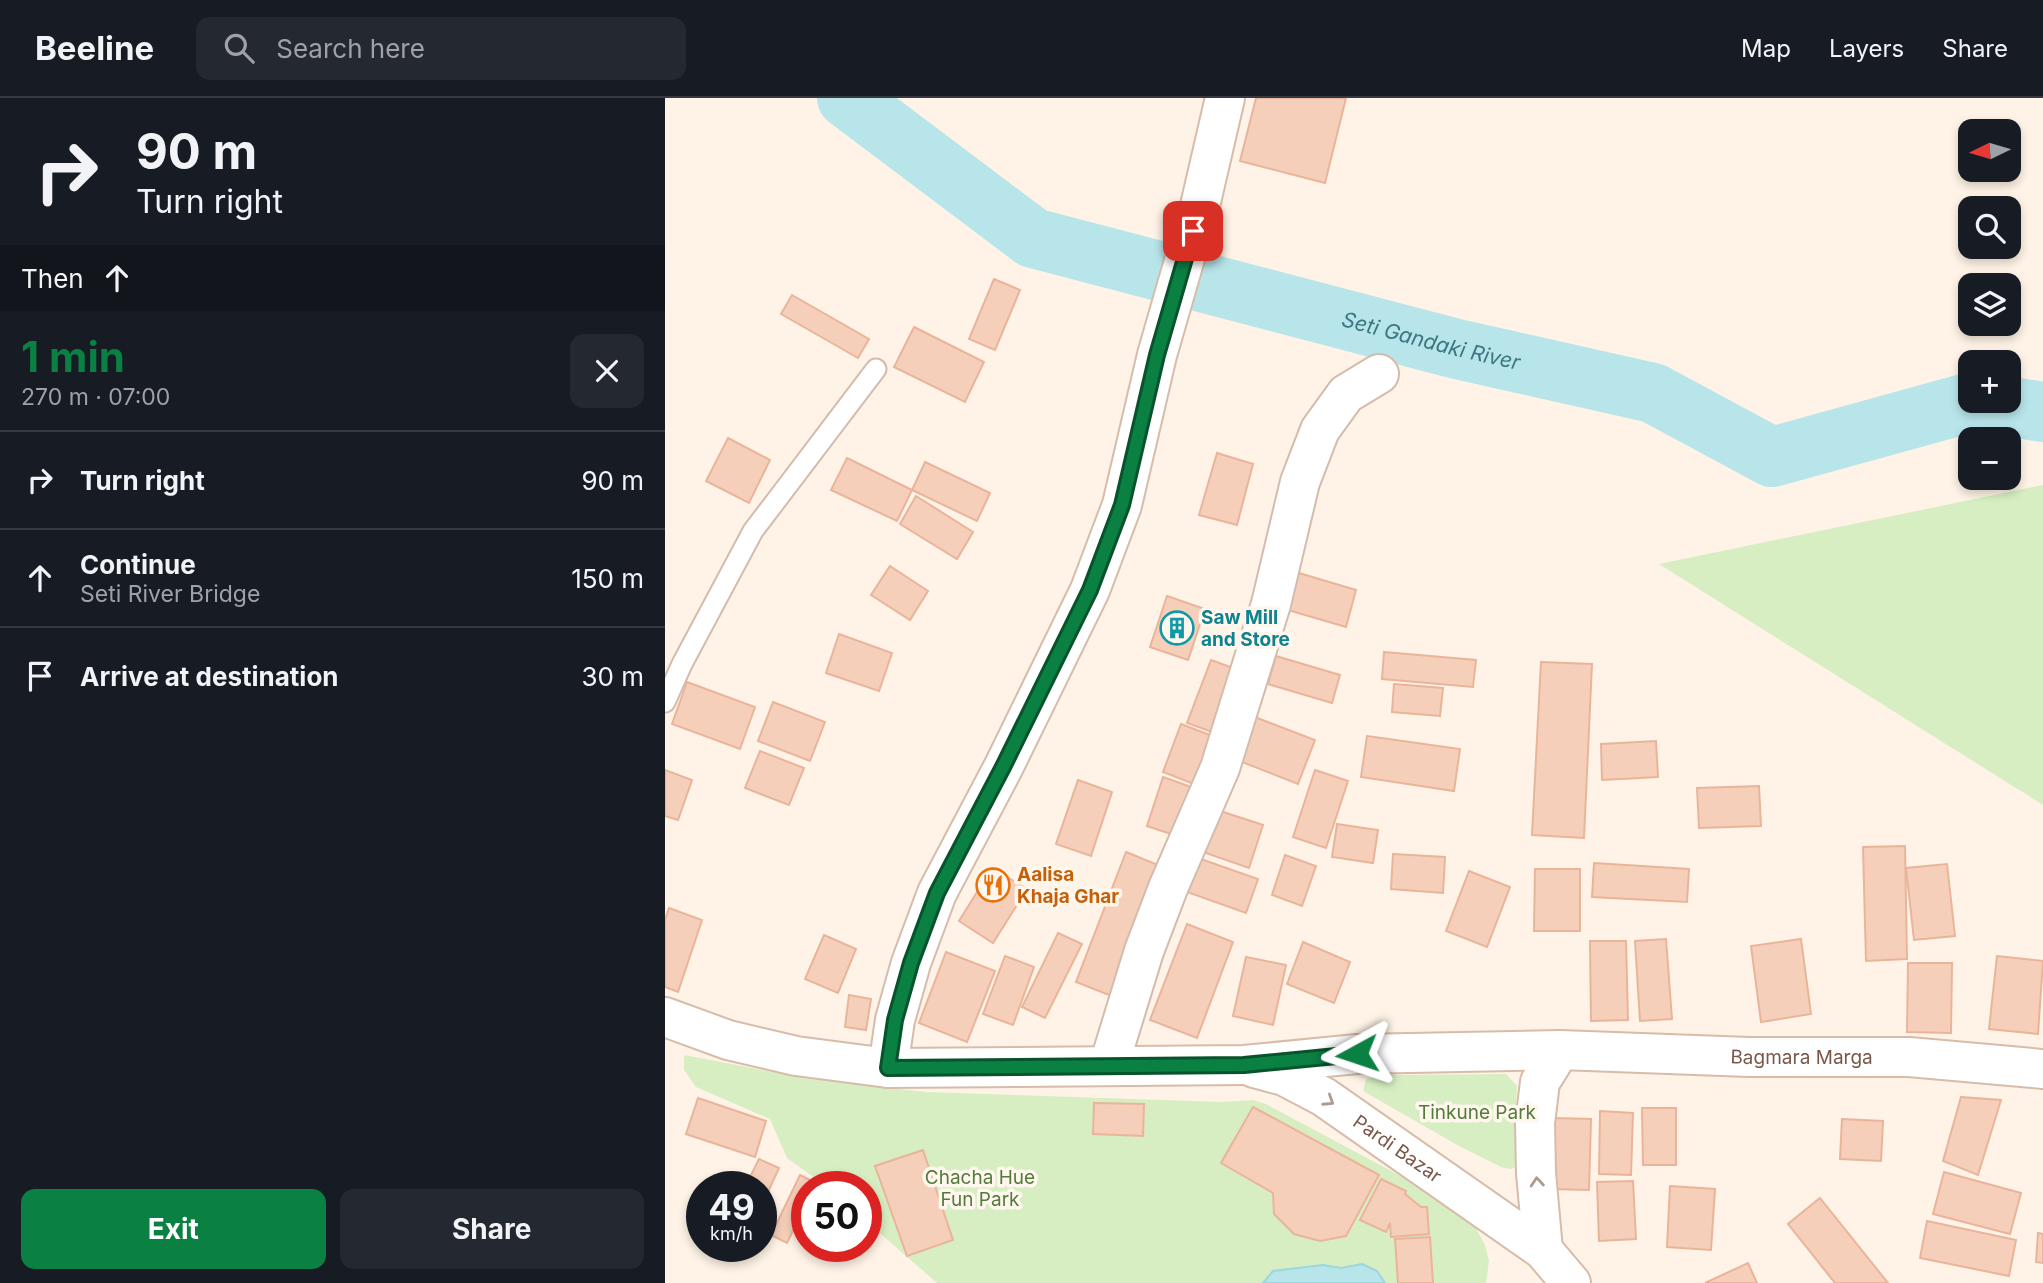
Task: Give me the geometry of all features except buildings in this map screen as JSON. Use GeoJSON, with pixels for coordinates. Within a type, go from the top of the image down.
{"type":"FeatureCollection","features":[{"type":"Feature","properties":{"kind":"main road"},"geometry":{"type":"LineString","coordinates":[[888,1068],[895,1020],[911,963],[937,893],[1004,765],[1090,590],[1122,505],[1157,355],[1200,206],[1225,98]]}},
{"type":"Feature","properties":{"kind":"main road"},"geometry":{"type":"LineString","coordinates":[[1109,1065],[1144,951],[1220,768],[1271,604],[1300,482],[1320,430],[1346,394],[1379,374]]}},
{"type":"Feature","properties":{"kind":"main road"},"geometry":{"type":"LineString","coordinates":[[667,1023],[796,1056],[888,1068],[1244,1065]]}},
{"type":"Feature","properties":{"kind":"main road"},"geometry":{"type":"LineString","coordinates":[[1543,1250],[1536,1173],[1535,1123],[1541,1082],[1560,1050]]}},
{"type":"Feature","properties":{"kind":"main road","name":"Bagmara Marga"},"geometry":{"type":"LineString","coordinates":[[1244,1065],[1357,1054],[1560,1050],[1749,1057],[1909,1057],[2043,1069]]}},
{"type":"Feature","properties":{"kind":"main road","name":"Pardi Bazar"},"geometry":{"type":"LineString","coordinates":[[1244,1065],[1284,1076],[1324,1097],[1543,1250],[1571,1283]]}},
{"type":"Feature","properties":{"kind":"lane"},"geometry":{"type":"LineString","coordinates":[[665,702],[682,664],[753,531],[876,369]]}},
{"type":"Feature","properties":{"kind":"green space"},"geometry":{"type":"Polygon","coordinates":[[[2043,485],[2043,805],[1659,564],[2021,490],[2043,485]]]}},
{"type":"Feature","properties":{"kind":"green space","name":"Chacha Hue Fun Park"},"geometry":{"type":"Polygon","coordinates":[[[684,1055],[804,1078],[926,1092],[1221,1102],[1253,1100],[1266,1104],[1429,1191],[1474,1225],[1485,1245],[1489,1261],[1486,1283],[937,1283],[882,1235],[882,1171],[805,1171],[787,1158],[770,1119],[696,1087],[684,1070],[684,1055]]]}},
{"type":"Feature","properties":{"kind":"green space","name":"Tinkune Park"},"geometry":{"type":"Polygon","coordinates":[[[1506,1074],[1517,1086],[1515,1119],[1524,1157],[1522,1165],[1510,1169],[1461,1147],[1363,1091],[1366,1079],[1384,1075],[1506,1074]]]}},
{"type":"Feature","properties":{"kind":"water"},"geometry":{"type":"Polygon","coordinates":[[[1362,1264],[1377,1271],[1385,1283],[1263,1283],[1273,1271],[1323,1265],[1341,1268],[1362,1264]]]}},
{"type":"Feature","properties":{"kind":"waterway","name":"Seti Gandaki River"},"geometry":{"type":"LineString","coordinates":[[847,98],[1033,238],[1457,349],[1653,393],[1772,457],[1975,401],[2043,412]]}},
{"type":"Feature","properties":{"kind":"place","name":"Saw Mill and Store"},"geometry":{"type":"Point","coordinates":[1177,628]}},
{"type":"Feature","properties":{"kind":"place","name":"Aalisa Khaja Ghar"},"geometry":{"type":"Point","coordinates":[993,885]}},
{"type":"Feature","properties":{"kind":"route"},"geometry":{"type":"LineString","coordinates":[[1193,231],[1157,355],[1122,505],[1090,590],[1004,765],[937,893],[911,963],[895,1020],[888,1068],[1244,1065],[1357,1054]]}}]}
